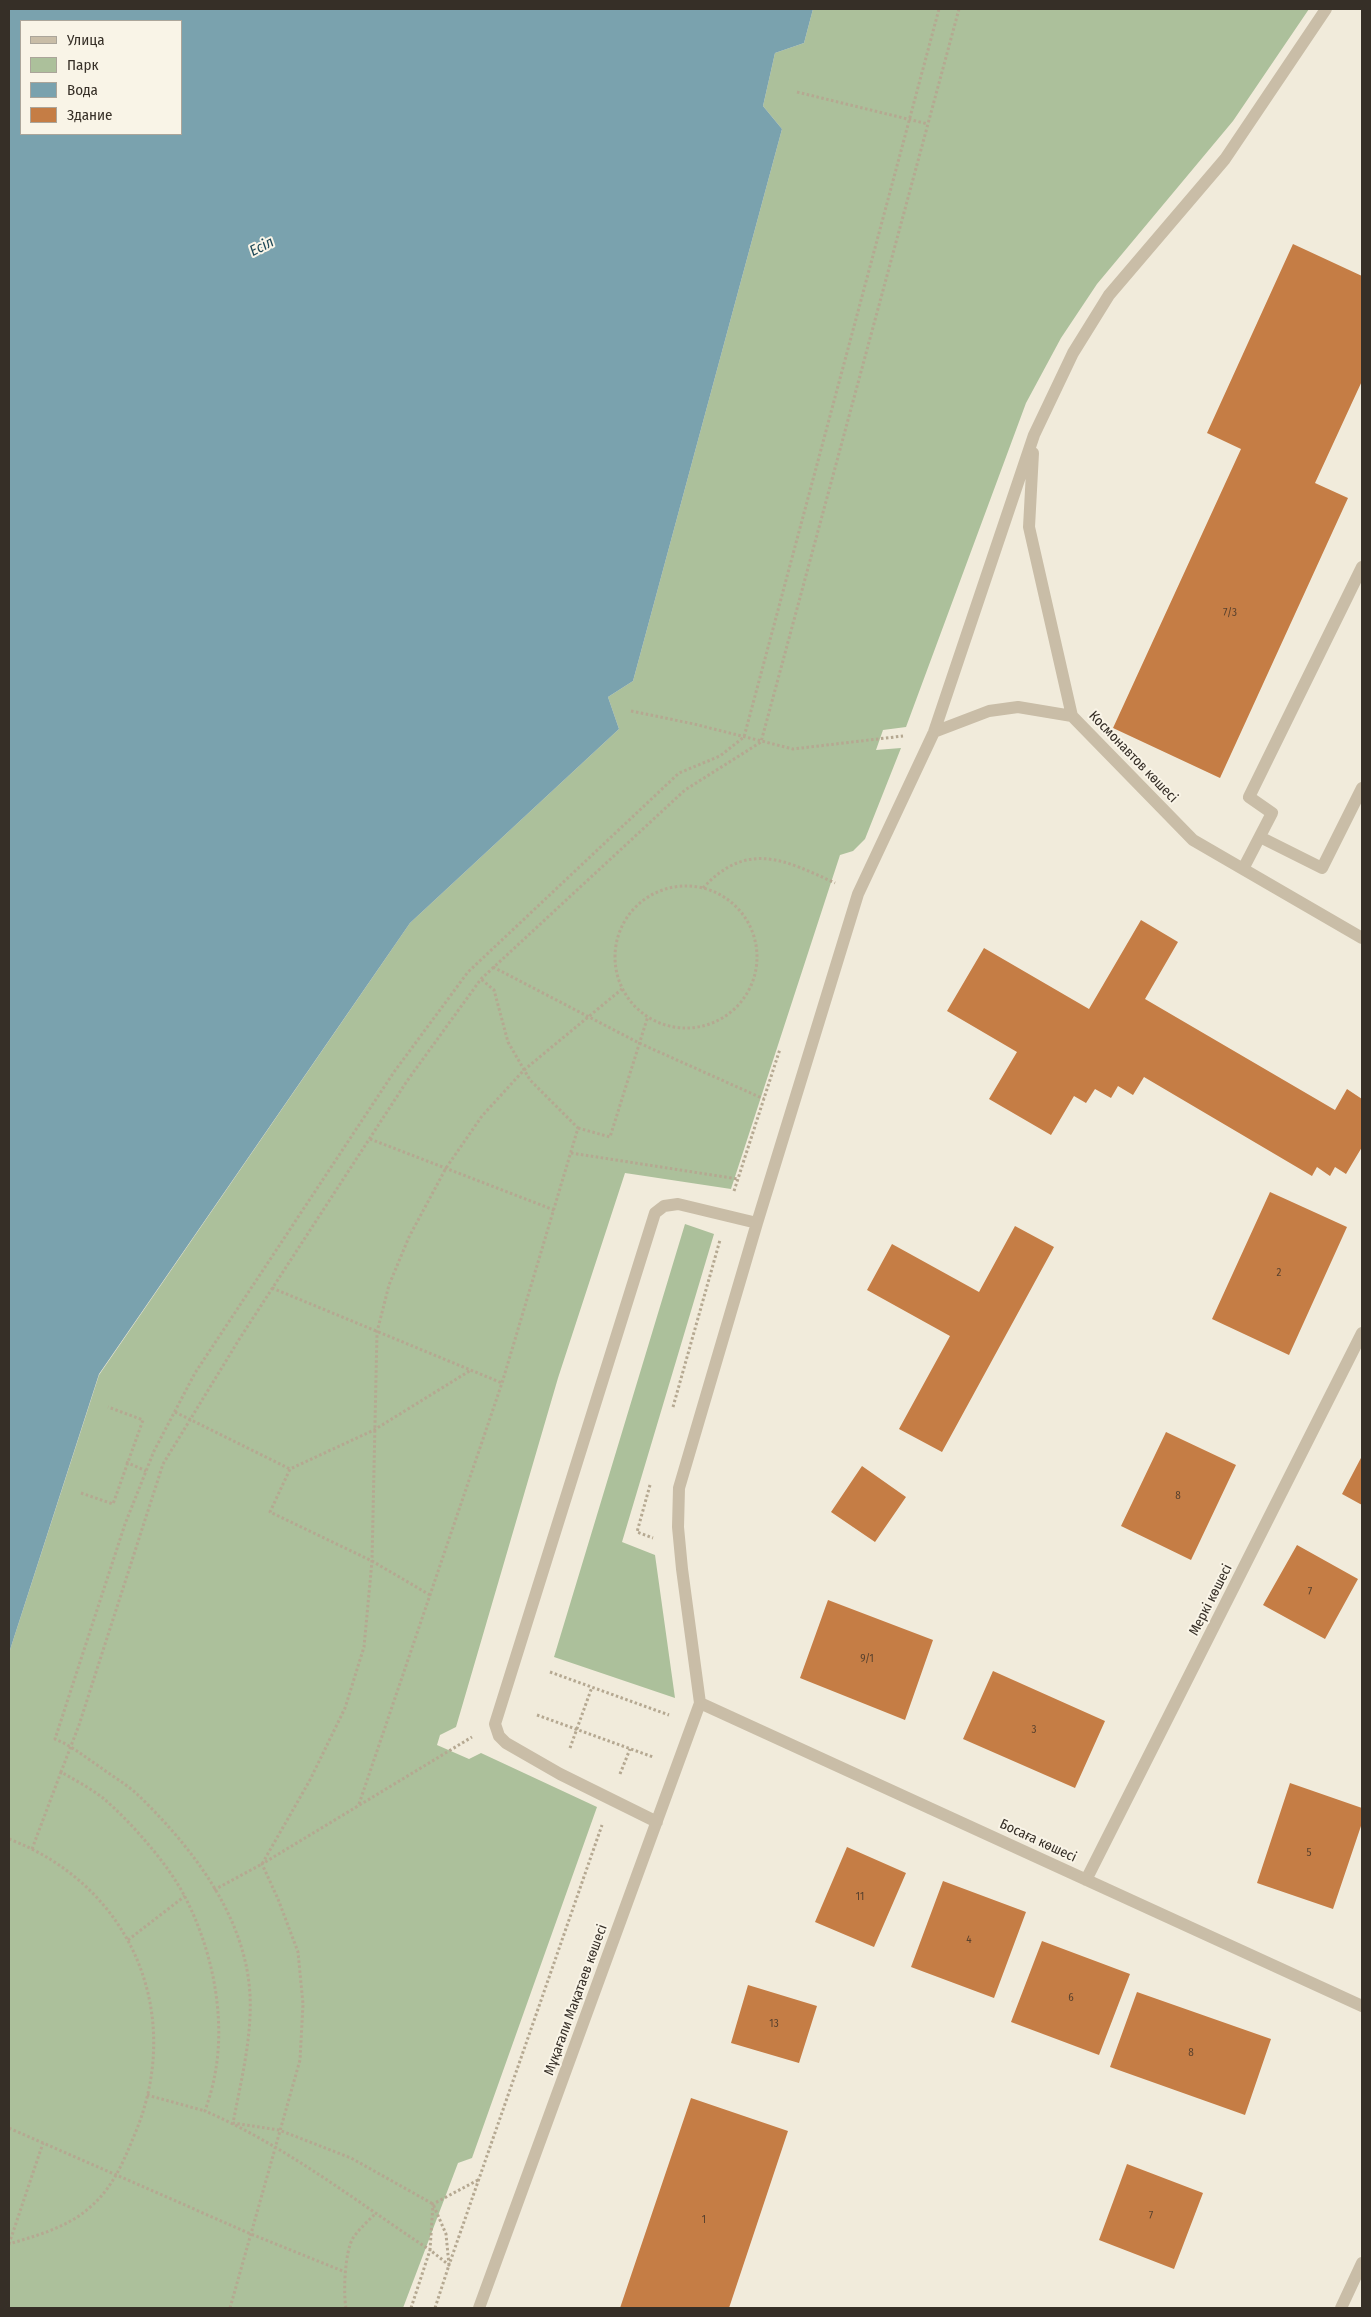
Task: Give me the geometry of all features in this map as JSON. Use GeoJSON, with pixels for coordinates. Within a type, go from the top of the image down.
{"type":"FeatureCollection","features":[{"type":"Feature","properties":{"kind":"street"},"geometry":{"type":"LineString","coordinates":[[700,1703],[682,1569],[678,1527],[679,1488],[757,1223],[858,894],[934,732],[1034,435],[1073,353],[1109,296],[1225,159],[1326,9]]}},
{"type":"Feature","properties":{"kind":"street","name":"Космонавтов көшесі"},"geometry":{"type":"LineString","coordinates":[[1034,435],[1029,527],[1072,716],[1192,840],[1362,938]]}},
{"type":"Feature","properties":{"kind":"street"},"geometry":{"type":"LineString","coordinates":[[1244,870],[1272,812],[1249,797],[1362,567]]}},
{"type":"Feature","properties":{"kind":"street"},"geometry":{"type":"LineString","coordinates":[[934,732],[988,711],[1018,707],[1072,716]]}},
{"type":"Feature","properties":{"kind":"street"},"geometry":{"type":"LineString","coordinates":[[1260,837],[1322,868],[1362,788]]}},
{"type":"Feature","properties":{"kind":"street"},"geometry":{"type":"LineString","coordinates":[[657,1822],[560,1774],[506,1743],[498,1736],[495,1724],[655,1213],[664,1206],[678,1204],[757,1223]]}},
{"type":"Feature","properties":{"kind":"street","name":"Меркі көшесі"},"geometry":{"type":"LineString","coordinates":[[1086,1880],[1362,1333]]}},
{"type":"Feature","properties":{"kind":"street","name":"Мұқағали Мақатаев көшесі"},"geometry":{"type":"LineString","coordinates":[[479,2308],[700,1703]]}},
{"type":"Feature","properties":{"kind":"street","name":"Босаға көшесі"},"geometry":{"type":"LineString","coordinates":[[700,1703],[1362,2006]]}},
{"type":"Feature","properties":{"kind":"street"},"geometry":{"type":"LineString","coordinates":[[1341,2308],[1362,2263]]}},
{"type":"Feature","properties":{"kind":"path"},"geometry":{"type":"LineString","coordinates":[[233,2123],[247,2052],[250,1994],[242,1955],[229,1915],[206,1874],[176,1836],[136,1793],[71,1746],[55,1739],[124,1524],[146,1471],[195,1373],[394,1072],[468,972],[679,773],[720,756],[744,737],[939,9]]}},
{"type":"Feature","properties":{"kind":"path"},"geometry":{"type":"LineString","coordinates":[[32,1849],[71,1746],[164,1464],[272,1288],[407,1081],[480,979],[685,790],[761,742],[959,9]]}},
{"type":"Feature","properties":{"kind":"path"},"geometry":{"type":"LineString","coordinates":[[797,92],[928,124]]}},
{"type":"Feature","properties":{"kind":"path"},"geometry":{"type":"LineString","coordinates":[[631,711],[694,724],[793,749],[934,732]]}},
{"type":"Feature","properties":{"kind":"path"},"geometry":{"type":"LineString","coordinates":[[703,888],[718,872],[735,862],[760,858],[792,863],[858,894]]}},
{"type":"Feature","properties":{"kind":"path"},"geometry":{"type":"LineString","coordinates":[[680,886],[703,888],[724,896],[741,911],[752,930],[758,952],[756,974],[746,997],[729,1015],[706,1026],[682,1029],[657,1023],[637,1009],[622,989],[615,965],[616,940],[626,919],[640,902],[659,891],[680,886]]}},
{"type":"Feature","properties":{"kind":"path"},"geometry":{"type":"LineString","coordinates":[[493,967],[640,1043],[764,1099]]}},
{"type":"Feature","properties":{"kind":"path"},"geometry":{"type":"LineString","coordinates":[[480,979],[494,990],[508,1042],[530,1080],[578,1128],[610,1137],[648,1016]]}},
{"type":"Feature","properties":{"kind":"path"},"geometry":{"type":"LineString","coordinates":[[262,1864],[310,1780],[345,1708],[364,1647],[372,1561],[377,1332],[389,1285],[409,1237],[446,1168],[482,1116],[524,1070],[622,989]]}},
{"type":"Feature","properties":{"kind":"path"},"geometry":{"type":"LineString","coordinates":[[359,1804],[502,1383],[578,1128]]}},
{"type":"Feature","properties":{"kind":"path"},"geometry":{"type":"LineString","coordinates":[[370,1139],[554,1210]]}},
{"type":"Feature","properties":{"kind":"path"},"geometry":{"type":"LineString","coordinates":[[571,1153],[738,1179]]}},
{"type":"Feature","properties":{"kind":"path"},"geometry":{"type":"LineString","coordinates":[[272,1288],[502,1383]]}},
{"type":"Feature","properties":{"kind":"path"},"geometry":{"type":"LineString","coordinates":[[430,1595],[372,1561],[270,1512],[290,1469],[374,1430],[471,1370]]}},
{"type":"Feature","properties":{"kind":"path"},"geometry":{"type":"LineString","coordinates":[[81,1493],[113,1504],[126,1462],[143,1420],[108,1408]]}},
{"type":"Feature","properties":{"kind":"path"},"geometry":{"type":"LineString","coordinates":[[175,1412],[189,1421],[290,1469]]}},
{"type":"Feature","properties":{"kind":"path"},"geometry":{"type":"LineString","coordinates":[[126,1462],[146,1471]]}},
{"type":"Feature","properties":{"kind":"path"},"geometry":{"type":"LineString","coordinates":[[550,1672],[693,1724]]}},
{"type":"Feature","properties":{"kind":"path"},"geometry":{"type":"LineString","coordinates":[[560,1774],[592,1687]]}},
{"type":"Feature","properties":{"kind":"path"},"geometry":{"type":"LineString","coordinates":[[537,1715],[677,1766]]}},
{"type":"Feature","properties":{"kind":"path"},"geometry":{"type":"LineString","coordinates":[[214,1890],[262,1864],[495,1724]]}},
{"type":"Feature","properties":{"kind":"path"},"geometry":{"type":"LineString","coordinates":[[435,2308],[448,2265],[630,1749]]}},
{"type":"Feature","properties":{"kind":"path"},"geometry":{"type":"LineString","coordinates":[[61,1772],[102,1797],[132,1825],[185,1896],[205,1945],[216,1992],[218,2034],[215,2073],[205,2111]]}},
{"type":"Feature","properties":{"kind":"path"},"geometry":{"type":"LineString","coordinates":[[9,1839],[61,1865],[94,1892],[125,1932],[146,1984],[154,2027],[151,2074],[147,2095],[141,2119],[117,2176],[106,2191],[86,2210],[50,2231],[9,2244]]}},
{"type":"Feature","properties":{"kind":"path"},"geometry":{"type":"LineString","coordinates":[[230,2308],[300,2060],[303,2004],[298,1952],[278,1899],[262,1864]]}},
{"type":"Feature","properties":{"kind":"path"},"geometry":{"type":"LineString","coordinates":[[128,1940],[185,1896]]}},
{"type":"Feature","properties":{"kind":"path"},"geometry":{"type":"LineString","coordinates":[[147,2095],[205,2111],[233,2123],[275,2146],[430,2250],[448,2265]]}},
{"type":"Feature","properties":{"kind":"path"},"geometry":{"type":"LineString","coordinates":[[233,2123],[279,2130],[351,2158],[433,2204],[446,2234],[448,2265]]}},
{"type":"Feature","properties":{"kind":"path"},"geometry":{"type":"LineString","coordinates":[[9,2128],[251,2234],[345,2272]]}},
{"type":"Feature","properties":{"kind":"path"},"geometry":{"type":"LineString","coordinates":[[9,2244],[43,2143]]}},
{"type":"Feature","properties":{"kind":"path"},"geometry":{"type":"LineString","coordinates":[[433,2204],[478,2180]]}},
{"type":"Feature","properties":{"kind":"path"},"geometry":{"type":"LineString","coordinates":[[411,2308],[430,2250],[433,2204]]}},
{"type":"Feature","properties":{"kind":"path"},"geometry":{"type":"LineString","coordinates":[[346,2308],[344,2294],[345,2272],[352,2238],[375,2214]]}},
{"type":"Feature","properties":{"kind":"green space"},"geometry":{"type":"Polygon","coordinates":[[[813,9],[1309,9],[1233,121],[1097,284],[1061,338],[1026,403],[906,727],[883,730],[876,750],[901,748],[865,839],[853,851],[840,855],[731,1189],[625,1173],[558,1378],[456,1727],[440,1735],[437,1745],[469,1759],[481,1753],[597,1807],[472,2158],[458,2163],[403,2308],[9,2308],[9,1653],[99,1375],[410,923],[619,729],[608,697],[633,681],[782,129],[763,106],[775,53],[804,43],[813,9]]]}},
{"type":"Feature","properties":{"kind":"green space"},"geometry":{"type":"Polygon","coordinates":[[[685,1224],[714,1234],[622,1542],[655,1555],[675,1698],[554,1657],[685,1224]]]}},
{"type":"Feature","properties":{"kind":"water","name":"Есіл"},"geometry":{"type":"Polygon","coordinates":[[[9,9],[813,9],[804,43],[775,53],[763,106],[782,129],[633,681],[608,697],[619,729],[410,923],[99,1374],[9,1653],[9,9]]]}},
{"type":"Feature","properties":{"kind":"building"},"geometry":{"type":"Polygon","coordinates":[[[1293,244],[1362,276],[1362,381],[1315,483],[1348,498],[1220,778],[1113,728],[1241,449],[1207,433],[1293,244]]]}},
{"type":"Feature","properties":{"kind":"building"},"geometry":{"type":"Polygon","coordinates":[[[1141,920],[1178,942],[1145,999],[1335,1110],[1347,1089],[1362,1099],[1362,1147],[1346,1174],[1335,1167],[1330,1176],[1317,1167],[1312,1176],[1144,1077],[1133,1095],[1118,1086],[1111,1098],[1095,1089],[1086,1103],[1074,1096],[1051,1135],[989,1099],[1017,1052],[947,1011],[984,948],[1089,1009],[1141,920]]]}},
{"type":"Feature","properties":{"kind":"building"},"geometry":{"type":"Polygon","coordinates":[[[1270,1192],[1347,1227],[1289,1355],[1212,1319],[1270,1192]]]}},
{"type":"Feature","properties":{"kind":"building"},"geometry":{"type":"Polygon","coordinates":[[[1015,1226],[1054,1247],[942,1452],[899,1429],[950,1336],[867,1290],[892,1244],[979,1292],[1015,1226]]]}},
{"type":"Feature","properties":{"kind":"building"},"geometry":{"type":"Polygon","coordinates":[[[1166,1432],[1236,1465],[1191,1560],[1121,1526],[1166,1432]]]}},
{"type":"Feature","properties":{"kind":"building"},"geometry":{"type":"Polygon","coordinates":[[[1362,1456],[1362,1505],[1342,1494],[1362,1456]]]}},
{"type":"Feature","properties":{"kind":"building"},"geometry":{"type":"Polygon","coordinates":[[[862,1466],[906,1497],[875,1542],[831,1512],[862,1466]]]}},
{"type":"Feature","properties":{"kind":"building"},"geometry":{"type":"Polygon","coordinates":[[[1297,1545],[1358,1579],[1325,1639],[1263,1605],[1297,1545]]]}},
{"type":"Feature","properties":{"kind":"building"},"geometry":{"type":"Polygon","coordinates":[[[828,1600],[933,1640],[905,1720],[800,1678],[828,1600]]]}},
{"type":"Feature","properties":{"kind":"building"},"geometry":{"type":"Polygon","coordinates":[[[993,1671],[1105,1721],[1075,1788],[963,1739],[993,1671]]]}},
{"type":"Feature","properties":{"kind":"building"},"geometry":{"type":"Polygon","coordinates":[[[1290,1783],[1362,1808],[1362,1823],[1333,1909],[1257,1883],[1290,1783]]]}},
{"type":"Feature","properties":{"kind":"building"},"geometry":{"type":"Polygon","coordinates":[[[847,1847],[906,1873],[874,1947],[815,1922],[847,1847]]]}},
{"type":"Feature","properties":{"kind":"building"},"geometry":{"type":"Polygon","coordinates":[[[943,1881],[1026,1912],[994,1998],[911,1967],[943,1881]]]}},
{"type":"Feature","properties":{"kind":"building"},"geometry":{"type":"Polygon","coordinates":[[[1042,1941],[1130,1974],[1099,2055],[1011,2022],[1042,1941]]]}},
{"type":"Feature","properties":{"kind":"building"},"geometry":{"type":"Polygon","coordinates":[[[748,1985],[817,2006],[799,2063],[731,2043],[748,1985]]]}},
{"type":"Feature","properties":{"kind":"building"},"geometry":{"type":"Polygon","coordinates":[[[1137,1992],[1271,2039],[1245,2115],[1110,2067],[1137,1992]]]}},
{"type":"Feature","properties":{"kind":"building"},"geometry":{"type":"Polygon","coordinates":[[[691,2098],[788,2131],[729,2308],[620,2308],[691,2098]]]}},
{"type":"Feature","properties":{"kind":"building"},"geometry":{"type":"Polygon","coordinates":[[[1127,2164],[1203,2193],[1174,2269],[1099,2240],[1127,2164]]]}}]}
